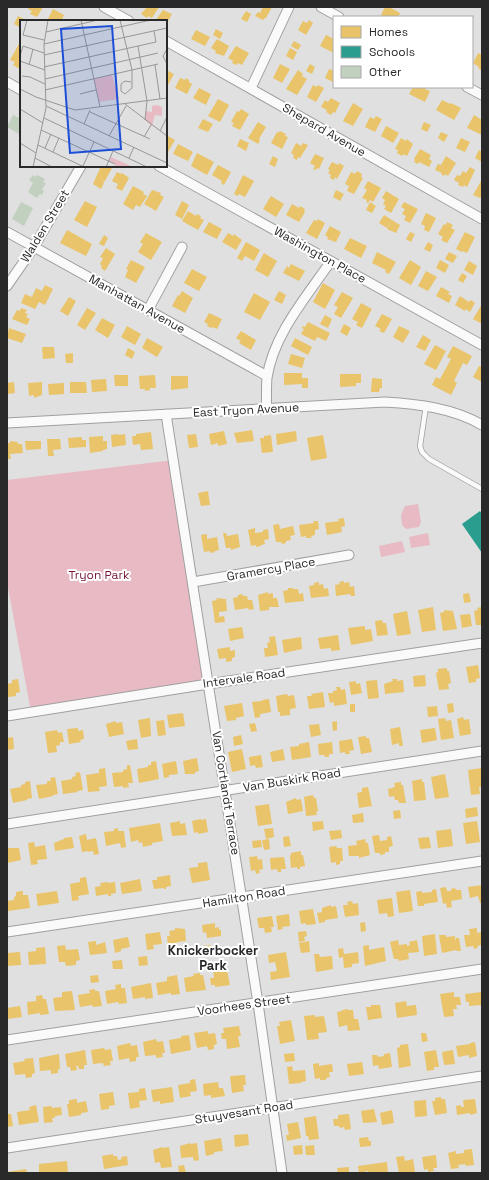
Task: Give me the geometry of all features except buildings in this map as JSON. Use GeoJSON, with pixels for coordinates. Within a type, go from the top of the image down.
{"type":"FeatureCollection","features":[{"type":"Feature","properties":{"kind":"street"},"geometry":{"type":"LineString","coordinates":[[104,7],[127,20]]}},
{"type":"Feature","properties":{"kind":"street"},"geometry":{"type":"LineString","coordinates":[[250,88],[289,7]]}},
{"type":"Feature","properties":{"kind":"street"},"geometry":{"type":"LineString","coordinates":[[321,7],[337,16]]}},
{"type":"Feature","properties":{"kind":"street","name":"Shepard Avenue"},"geometry":{"type":"LineString","coordinates":[[167,42],[482,219]]}},
{"type":"Feature","properties":{"kind":"street"},"geometry":{"type":"LineString","coordinates":[[7,82],[20,89]]}},
{"type":"Feature","properties":{"kind":"street"},"geometry":{"type":"LineString","coordinates":[[469,88],[482,95]]}},
{"type":"Feature","properties":{"kind":"street","name":"Walden Street"},"geometry":{"type":"LineString","coordinates":[[7,286],[34,247],[80,167]]}},
{"type":"Feature","properties":{"kind":"street","name":"Washington Place"},"geometry":{"type":"LineString","coordinates":[[161,167],[482,345]]}},
{"type":"Feature","properties":{"kind":"street","name":"Manhattan Avenue"},"geometry":{"type":"LineString","coordinates":[[7,232],[267,376]]}},
{"type":"Feature","properties":{"kind":"street"},"geometry":{"type":"LineString","coordinates":[[148,310],[182,246]]}},
{"type":"Feature","properties":{"kind":"street"},"geometry":{"type":"LineString","coordinates":[[266,408],[267,376],[277,344],[286,327],[331,261]]}},
{"type":"Feature","properties":{"kind":"street","name":"East Tryon Avenue"},"geometry":{"type":"LineString","coordinates":[[7,423],[385,402],[426,406],[457,414],[482,425]]}},
{"type":"Feature","properties":{"kind":"street","name":"Van Cortlandt Terrace"},"geometry":{"type":"LineString","coordinates":[[166,414],[242,897],[282,1173]]}},
{"type":"Feature","properties":{"kind":"street","name":"Gramercy Place"},"geometry":{"type":"LineString","coordinates":[[193,582],[349,555]]}},
{"type":"Feature","properties":{"kind":"street","name":"Intervale Road"},"geometry":{"type":"LineString","coordinates":[[7,716],[208,684],[482,644]]}},
{"type":"Feature","properties":{"kind":"street","name":"Van Buskirk Road"},"geometry":{"type":"LineString","coordinates":[[7,824],[482,751]]}},
{"type":"Feature","properties":{"kind":"street","name":"Hamilton Road"},"geometry":{"type":"LineString","coordinates":[[7,932],[482,861]]}},
{"type":"Feature","properties":{"kind":"street","name":"Voorhees Street"},"geometry":{"type":"LineString","coordinates":[[7,1040],[482,970]]}},
{"type":"Feature","properties":{"kind":"street","name":"Stuyvesant Road"},"geometry":{"type":"LineString","coordinates":[[7,1148],[482,1076]]}},
{"type":"Feature","properties":{"kind":"lane"},"geometry":{"type":"LineString","coordinates":[[426,406],[420,446],[422,452],[429,459],[482,489]]}},
{"type":"Feature","properties":{"kind":"green space","name":"Tryon Park"},"geometry":{"type":"Polygon","coordinates":[[[174,460],[208,684],[31,712],[7,582],[7,480],[174,460]]]}},
{"type":"Feature","properties":{"kind":"green space"},"geometry":{"type":"Polygon","coordinates":[[[418,504],[421,522],[419,527],[406,529],[402,525],[401,515],[405,506],[418,504]]]}},
{"type":"Feature","properties":{"kind":"green space"},"geometry":{"type":"Polygon","coordinates":[[[428,533],[430,545],[411,548],[409,537],[428,533]]]}},
{"type":"Feature","properties":{"kind":"green space"},"geometry":{"type":"Polygon","coordinates":[[[402,541],[405,552],[381,557],[379,546],[402,541]]]}},
{"type":"Feature","properties":{"kind":"district","name":"Knickerbocker Park"},"geometry":{"type":"Point","coordinates":[213,958]}}]}
